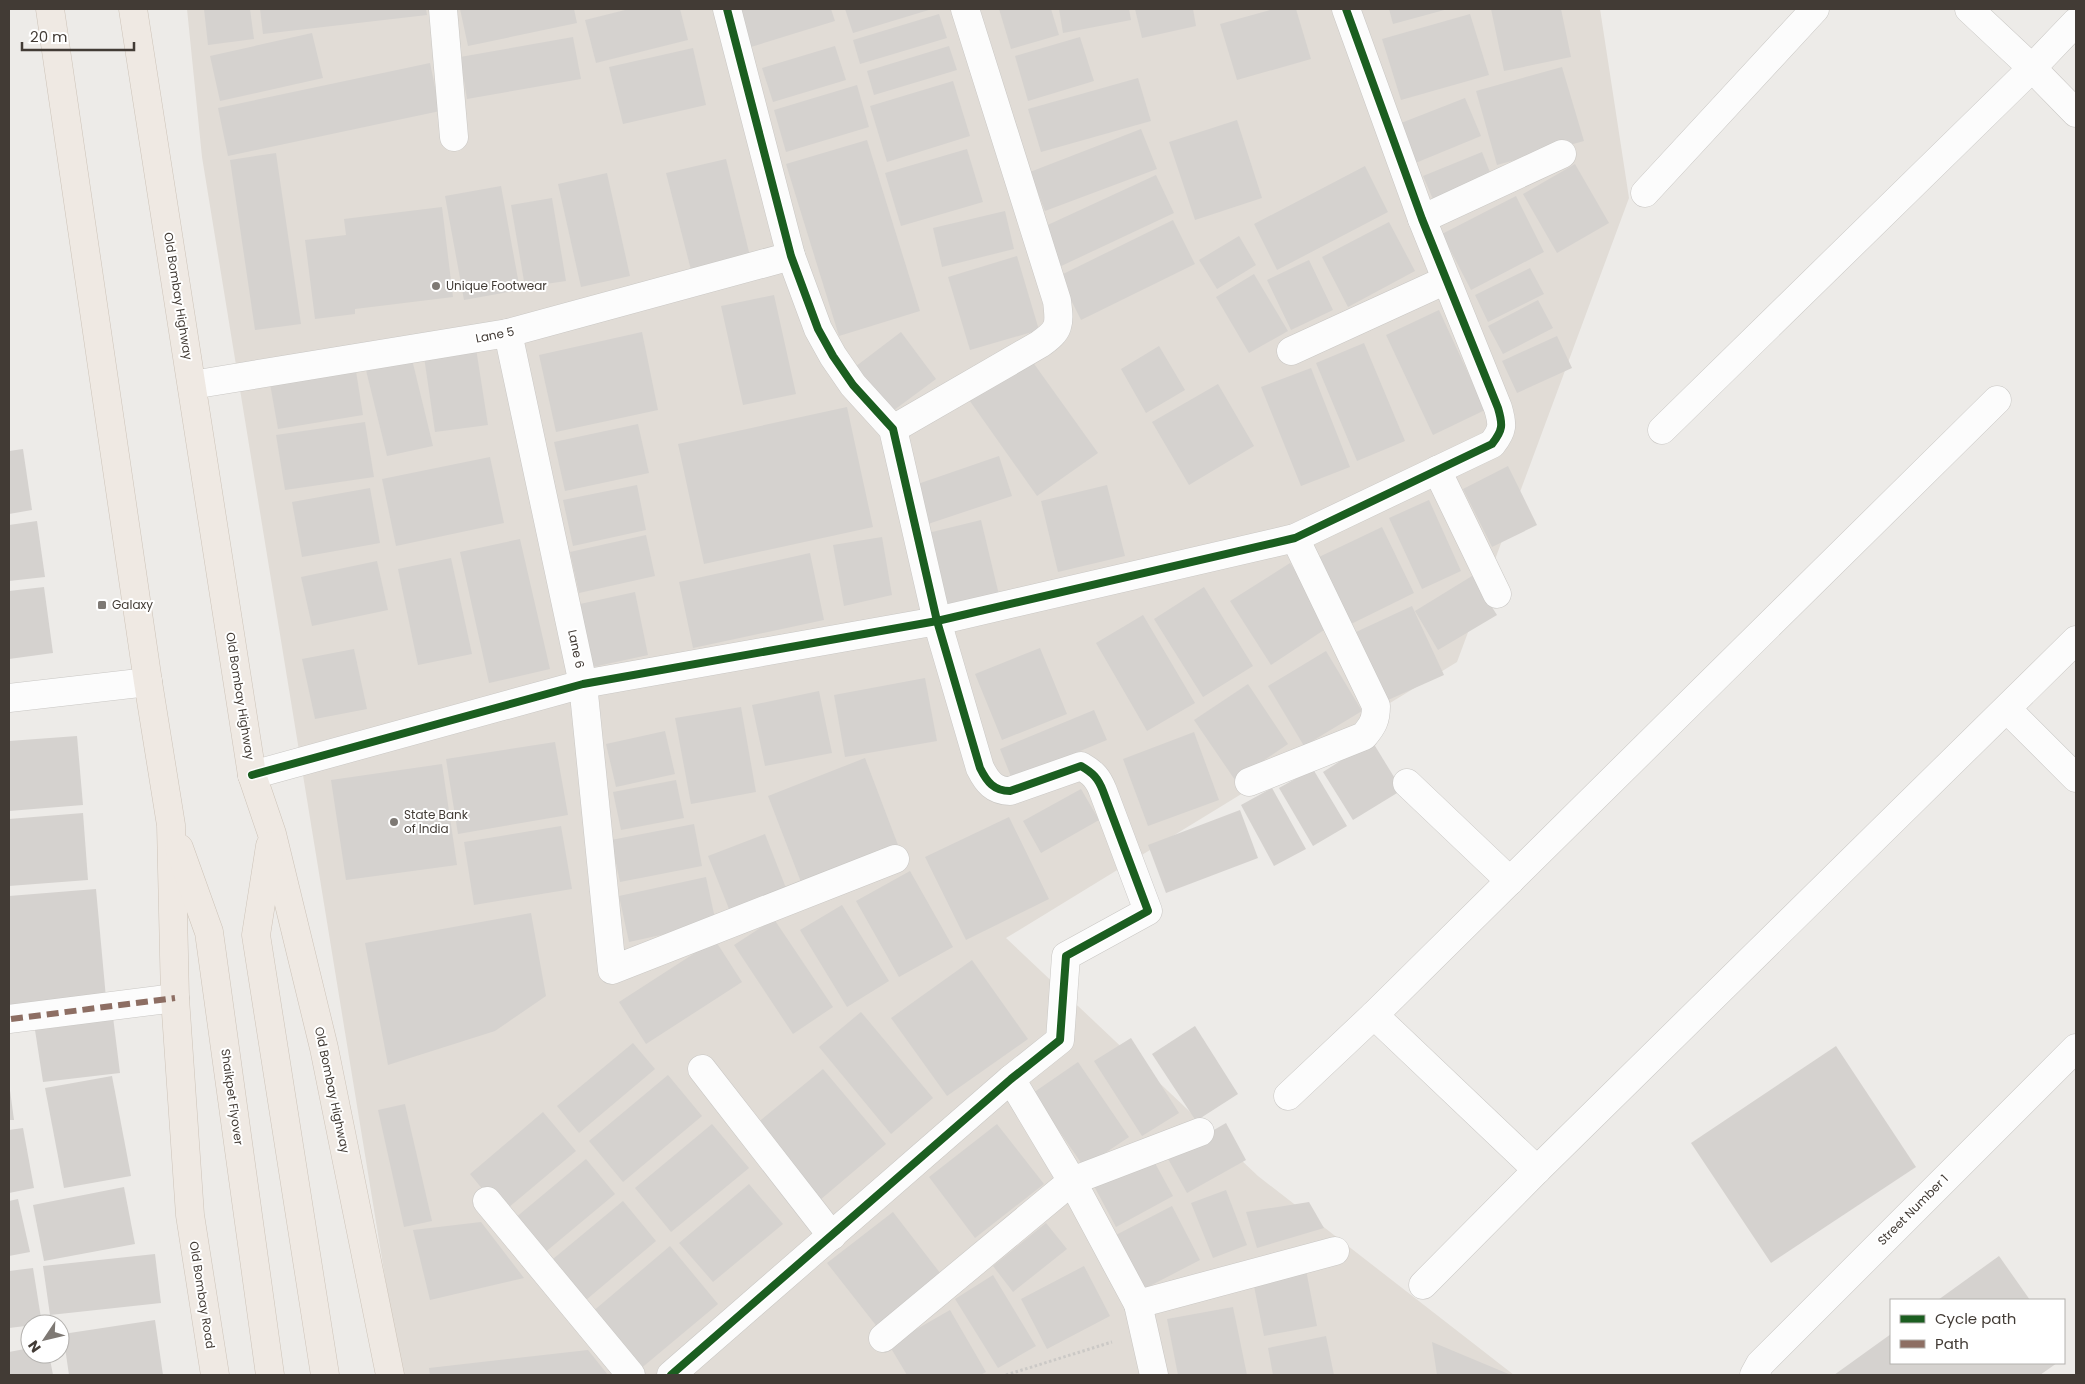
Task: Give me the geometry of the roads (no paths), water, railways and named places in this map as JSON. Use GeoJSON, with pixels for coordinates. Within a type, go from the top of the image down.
{"type":"FeatureCollection","features":[{"type":"Feature","properties":{"kind":"main road"},"geometry":{"type":"LineString","coordinates":[[50,9],[148,682],[171,825],[176,998]]}},
{"type":"Feature","properties":{"kind":"main road","name":"Old Bombay Highway"},"geometry":{"type":"LineString","coordinates":[[134,9],[252,775],[272,834],[324,1048],[390,1375]]}},
{"type":"Feature","properties":{"kind":"main road","name":"Shaikpet Flyover"},"geometry":{"type":"LineString","coordinates":[[171,825],[209,932],[270,1375]]}},
{"type":"Feature","properties":{"kind":"main road"},"geometry":{"type":"LineString","coordinates":[[272,834],[256,935],[325,1375]]}},
{"type":"Feature","properties":{"kind":"main road","name":"Old Bombay Road"},"geometry":{"type":"LineString","coordinates":[[176,998],[190,1215],[214,1375]]}},
{"type":"Feature","properties":{"kind":"street"},"geometry":{"type":"LineString","coordinates":[[443,9],[454,137]]}},
{"type":"Feature","properties":{"kind":"street"},"geometry":{"type":"LineString","coordinates":[[671,1375],[1011,1078],[1060,1040],[1066,956],[1148,911],[1104,791],[1092,772],[1081,766],[1010,791],[1000,791],[985,778],[980,768],[937,621],[893,429],[853,385],[832,356],[818,328],[791,256],[726,9]]}},
{"type":"Feature","properties":{"kind":"street"},"geometry":{"type":"LineString","coordinates":[[893,429],[1040,344],[1054,334],[1059,318],[1057,301],[964,9]]}},
{"type":"Feature","properties":{"kind":"street"},"geometry":{"type":"LineString","coordinates":[[252,775],[583,684],[937,621],[1296,538],[1492,444],[1501,432],[1502,420],[1498,408],[1422,219],[1346,9]]}},
{"type":"Feature","properties":{"kind":"street"},"geometry":{"type":"LineString","coordinates":[[1645,193],[1815,9]]}},
{"type":"Feature","properties":{"kind":"street"},"geometry":{"type":"LineString","coordinates":[[1969,9],[2032,68],[2076,113]]}},
{"type":"Feature","properties":{"kind":"street"},"geometry":{"type":"LineString","coordinates":[[1662,430],[2032,68],[2076,22]]}},
{"type":"Feature","properties":{"kind":"street"},"geometry":{"type":"LineString","coordinates":[[1422,219],[1562,154]]}},
{"type":"Feature","properties":{"kind":"street","name":"Lane 5"},"geometry":{"type":"LineString","coordinates":[[192,385],[508,333],[791,256]]}},
{"type":"Feature","properties":{"kind":"street"},"geometry":{"type":"LineString","coordinates":[[1291,352],[1446,280]]}},
{"type":"Feature","properties":{"kind":"street","name":"Lane 6"},"geometry":{"type":"LineString","coordinates":[[508,333],[583,684],[612,970],[895,859]]}},
{"type":"Feature","properties":{"kind":"street"},"geometry":{"type":"LineString","coordinates":[[1288,1096],[1374,1015],[1997,400]]}},
{"type":"Feature","properties":{"kind":"street"},"geometry":{"type":"LineString","coordinates":[[1438,470],[1497,594]]}},
{"type":"Feature","properties":{"kind":"street"},"geometry":{"type":"LineString","coordinates":[[1249,782],[1364,736],[1376,718],[1376,706],[1296,538]]}},
{"type":"Feature","properties":{"kind":"street"},"geometry":{"type":"LineString","coordinates":[[1423,1285],[1537,1170],[2076,640]]}},
{"type":"Feature","properties":{"kind":"street"},"geometry":{"type":"LineString","coordinates":[[9,698],[148,682]]}},
{"type":"Feature","properties":{"kind":"street"},"geometry":{"type":"LineString","coordinates":[[2007,709],[2076,778]]}},
{"type":"Feature","properties":{"kind":"street"},"geometry":{"type":"LineString","coordinates":[[1407,783],[1510,881]]}},
{"type":"Feature","properties":{"kind":"street"},"geometry":{"type":"LineString","coordinates":[[9,1019],[176,998]]}},
{"type":"Feature","properties":{"kind":"street"},"geometry":{"type":"LineString","coordinates":[[1374,1015],[1537,1170]]}},
{"type":"Feature","properties":{"kind":"street","name":"Street Number 1"},"geometry":{"type":"LineString","coordinates":[[1754,1375],[1760,1364],[2076,1048]]}},
{"type":"Feature","properties":{"kind":"street"},"geometry":{"type":"LineString","coordinates":[[702,1069],[832,1236]]}},
{"type":"Feature","properties":{"kind":"street"},"geometry":{"type":"LineString","coordinates":[[1011,1078],[1072,1181],[1138,1304],[1154,1375]]}},
{"type":"Feature","properties":{"kind":"street"},"geometry":{"type":"LineString","coordinates":[[883,1338],[1072,1181],[1200,1132]]}},
{"type":"Feature","properties":{"kind":"street"},"geometry":{"type":"LineString","coordinates":[[487,1201],[631,1375]]}},
{"type":"Feature","properties":{"kind":"street"},"geometry":{"type":"LineString","coordinates":[[1138,1304],[1335,1251]]}},
{"type":"Feature","properties":{"kind":"place","name":"Unique Footwear"},"geometry":{"type":"Point","coordinates":[436,286]}},
{"type":"Feature","properties":{"kind":"place","name":"Galaxy"},"geometry":{"type":"Point","coordinates":[102,605]}},
{"type":"Feature","properties":{"kind":"place","name":"State Bank of India"},"geometry":{"type":"Point","coordinates":[394,822]}}]}
